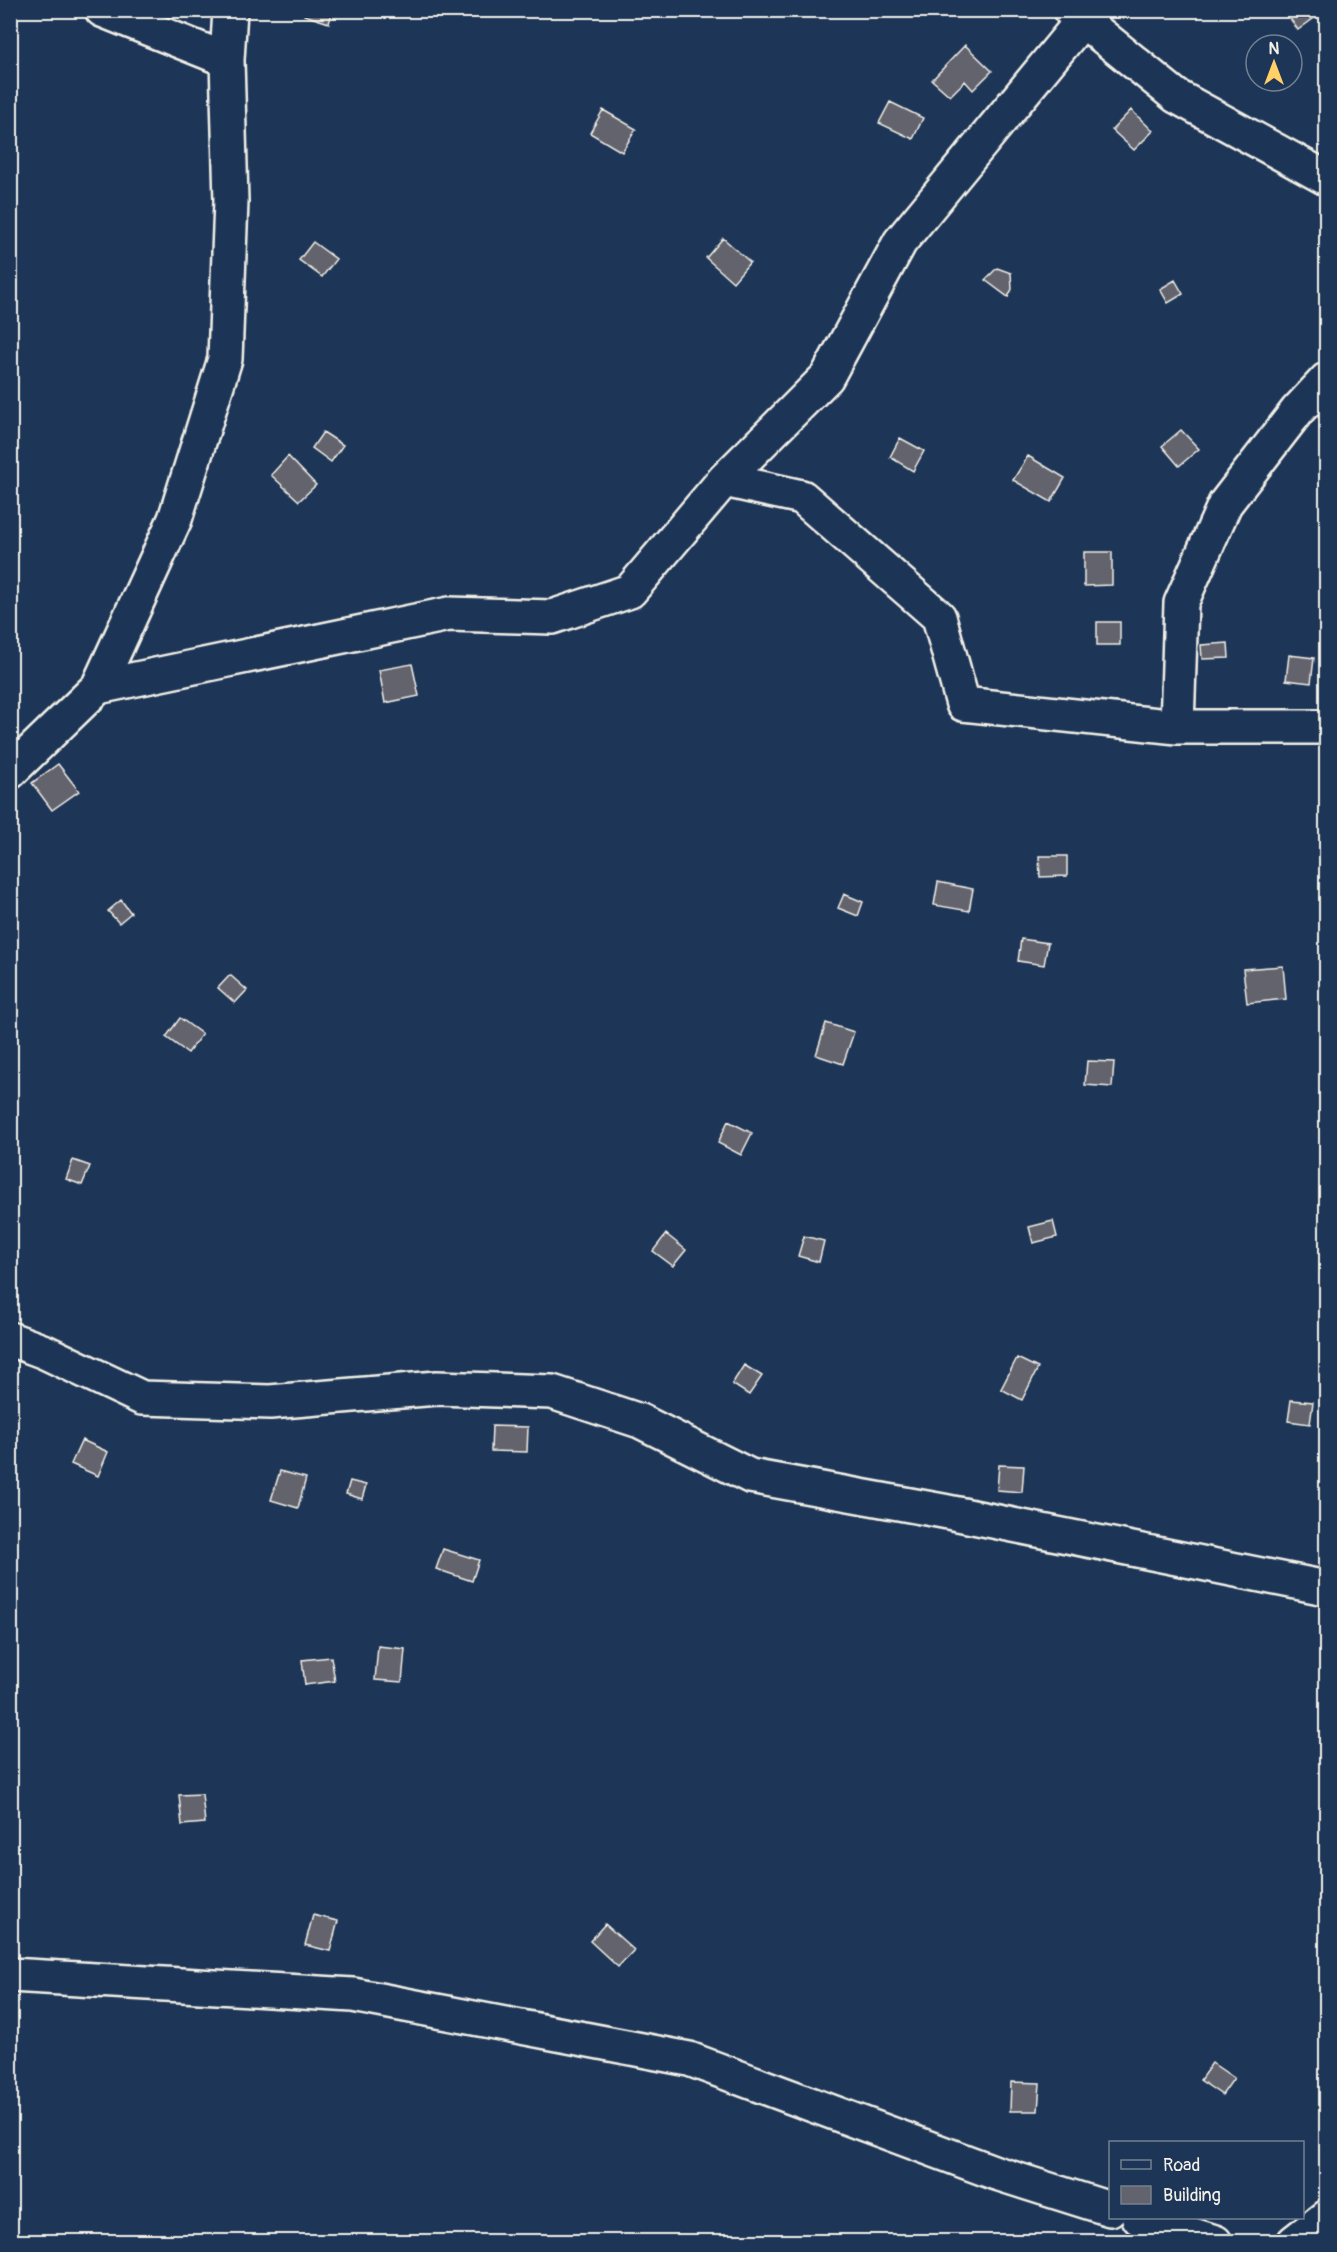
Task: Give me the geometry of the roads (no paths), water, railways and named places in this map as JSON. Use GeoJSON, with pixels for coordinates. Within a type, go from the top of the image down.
{"type":"FeatureCollection","features":[{"type":"Feature","properties":{"kind":"street"},"geometry":{"type":"LineString","coordinates":[[102,10],[227,60]]}},
{"type":"Feature","properties":{"kind":"street"},"geometry":{"type":"LineString","coordinates":[[10,771],[98,687],[175,519],[225,359],[231,201],[227,60],[230,10]]}},
{"type":"Feature","properties":{"kind":"street"},"geometry":{"type":"LineString","coordinates":[[98,687],[449,614],[552,617],[630,591],[724,480],[827,377],[900,242],[1081,14],[1176,96],[1326,178]]}},
{"type":"Feature","properties":{"kind":"street"},"geometry":{"type":"LineString","coordinates":[[1177,727],[1180,603],[1225,504],[1297,411],[1326,380]]}},
{"type":"Feature","properties":{"kind":"street"},"geometry":{"type":"LineString","coordinates":[[724,480],[802,497],[939,617],[963,704],[1177,727],[1326,727]]}},
{"type":"Feature","properties":{"kind":"street"},"geometry":{"type":"LineString","coordinates":[[10,1339],[45,1352],[141,1398],[270,1402],[438,1388],[552,1392],[640,1421],[750,1476],[943,1511],[1326,1588]]}},
{"type":"Feature","properties":{"kind":"street"},"geometry":{"type":"LineString","coordinates":[[10,1975],[354,1995],[689,2059],[996,2173],[1109,2209]]}},
{"type":"Feature","properties":{"kind":"street"},"geometry":{"type":"LineString","coordinates":[[1294,2241],[1326,2217]]}},
{"type":"Feature","properties":{"kind":"street"},"geometry":{"type":"LineString","coordinates":[[1145,2219],[1215,2241]]}}]}
